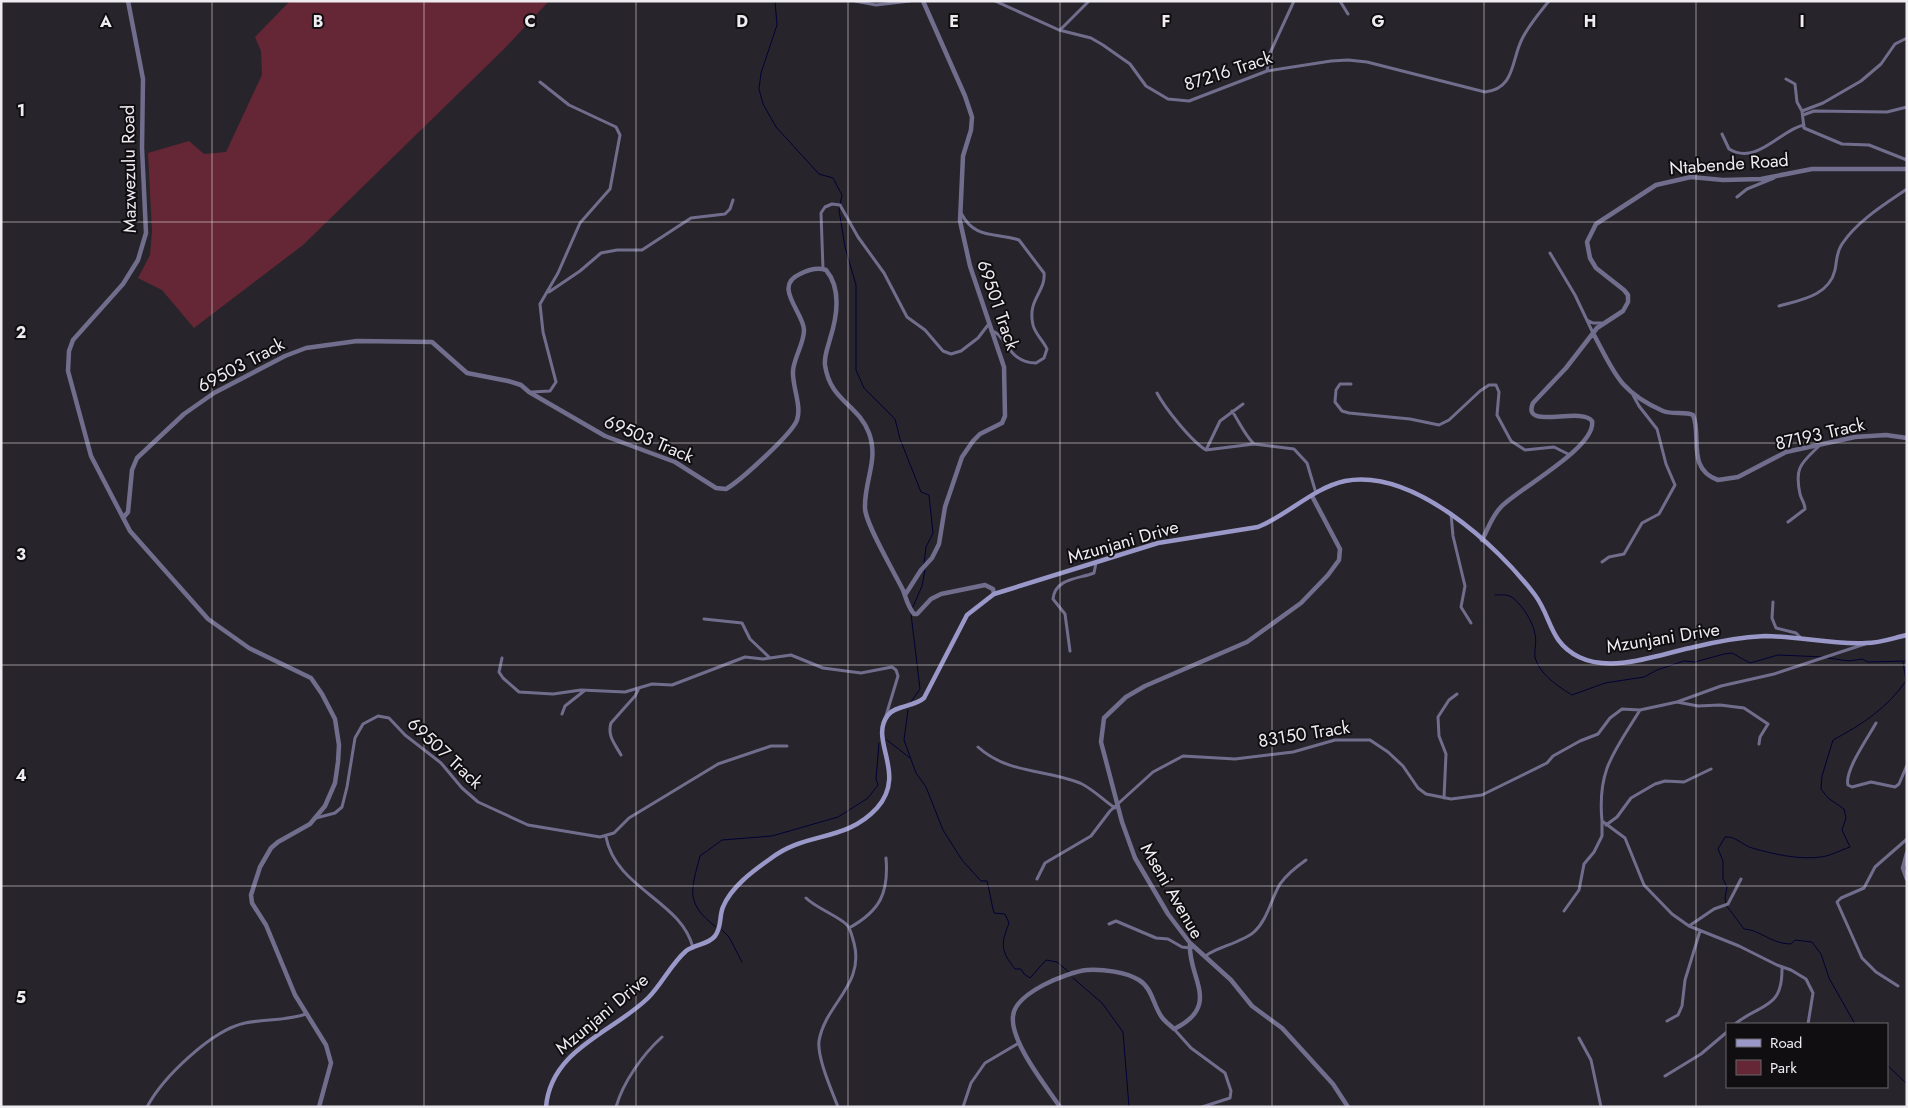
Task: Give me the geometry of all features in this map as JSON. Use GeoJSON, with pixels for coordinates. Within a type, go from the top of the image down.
{"type":"FeatureCollection","features":[{"type":"Feature","properties":{"kind":"main road","name":"Mzunjani Drive"},"geometry":{"type":"LineString","coordinates":[[546,1107],[553,1080],[567,1059],[647,999],[683,955],[714,938],[719,928],[722,908],[731,893],[772,857],[802,842],[850,830],[870,815],[881,803],[887,795],[890,782],[883,739],[885,720],[894,711],[913,705],[924,698],[967,615],[994,594],[1176,539],[1258,527],[1281,516],[1314,494],[1345,481],[1374,482],[1418,493],[1451,514],[1482,540],[1526,584],[1537,598],[1554,635],[1561,644],[1580,658],[1594,662],[1640,659],[1693,647],[1764,636],[1865,644],[1907,635]]}},
{"type":"Feature","properties":{"kind":"street","name":"Mazwezulu Road"},"geometry":{"type":"LineString","coordinates":[[128,1],[143,80],[142,148],[146,233],[138,260],[123,284],[73,340],[67,360],[71,384],[91,456],[123,518],[150,555],[208,619],[249,648],[306,674],[322,694],[335,720],[339,753],[334,783],[325,806],[316,818],[271,848],[264,859],[251,895],[252,903],[269,932],[280,963],[306,1014],[324,1039],[331,1060],[320,1107]]}},
{"type":"Feature","properties":{"kind":"street"},"geometry":{"type":"LineString","coordinates":[[855,1],[876,5],[910,1]]}},
{"type":"Feature","properties":{"kind":"street","name":"69501 Track"},"geometry":{"type":"LineString","coordinates":[[905,595],[921,570],[932,558],[939,544],[945,507],[962,457],[980,434],[1004,420],[1004,367],[997,342],[988,325],[986,313],[970,266],[960,211],[963,156],[971,130],[972,117],[923,1]]}},
{"type":"Feature","properties":{"kind":"street","name":"87216 Track"},"geometry":{"type":"LineString","coordinates":[[995,1],[1059,30],[1091,38],[1103,44],[1130,64],[1146,86],[1168,99],[1189,102],[1200,99],[1230,84],[1267,71],[1330,61],[1356,61],[1485,92],[1495,90],[1509,78],[1522,38],[1549,1]]}},
{"type":"Feature","properties":{"kind":"street"},"geometry":{"type":"LineString","coordinates":[[1059,30],[1088,1]]}},
{"type":"Feature","properties":{"kind":"street"},"geometry":{"type":"LineString","coordinates":[[1267,71],[1270,53],[1294,1]]}},
{"type":"Feature","properties":{"kind":"street"},"geometry":{"type":"LineString","coordinates":[[1340,1],[1348,14]]}},
{"type":"Feature","properties":{"kind":"street"},"geometry":{"type":"LineString","coordinates":[[1802,113],[1861,81],[1881,64],[1895,44],[1907,38]]}},
{"type":"Feature","properties":{"kind":"street"},"geometry":{"type":"LineString","coordinates":[[1786,79],[1795,84],[1797,102],[1802,113],[1804,125],[1810,132],[1836,142],[1869,145],[1907,160]]}},
{"type":"Feature","properties":{"kind":"street"},"geometry":{"type":"LineString","coordinates":[[540,82],[569,105],[616,127],[620,135],[610,188],[580,223],[548,293]]}},
{"type":"Feature","properties":{"kind":"street"},"geometry":{"type":"LineString","coordinates":[[1802,113],[1814,111],[1888,112],[1907,107]]}},
{"type":"Feature","properties":{"kind":"street"},"geometry":{"type":"LineString","coordinates":[[1722,134],[1729,149],[1745,152],[1766,147],[1777,141],[1793,127],[1804,125]]}},
{"type":"Feature","properties":{"kind":"street","name":"Ntabende Road"},"geometry":{"type":"LineString","coordinates":[[1482,540],[1501,506],[1542,478],[1587,438],[1592,428],[1590,418],[1576,415],[1539,418],[1533,414],[1531,409],[1533,403],[1593,333],[1603,323],[1623,311],[1629,300],[1624,290],[1596,268],[1590,258],[1587,242],[1596,224],[1650,189],[1672,180],[1691,177],[1737,181],[1775,178],[1812,169],[1907,168]]}},
{"type":"Feature","properties":{"kind":"street"},"geometry":{"type":"LineString","coordinates":[[1737,197],[1747,189],[1775,178]]}},
{"type":"Feature","properties":{"kind":"street"},"geometry":{"type":"LineString","coordinates":[[1779,306],[1810,298],[1821,290],[1834,275],[1838,251],[1852,232],[1896,195],[1907,189]]}},
{"type":"Feature","properties":{"kind":"street"},"geometry":{"type":"LineString","coordinates":[[529,392],[550,391],[556,384],[540,310],[541,299],[580,272],[601,253],[611,250],[642,250],[691,218],[725,214],[730,209],[733,200]]}},
{"type":"Feature","properties":{"kind":"street"},"geometry":{"type":"LineString","coordinates":[[988,325],[978,338],[961,351],[951,354],[943,351],[926,330],[907,316],[884,274],[840,205],[832,204],[823,209],[821,218],[823,269],[831,277],[836,301],[836,317],[825,359],[825,366],[833,390],[861,418],[873,443],[874,460],[866,492],[865,514],[905,595],[909,607],[915,614],[922,611],[931,599],[941,594],[985,586],[993,589],[994,594]]}},
{"type":"Feature","properties":{"kind":"street"},"geometry":{"type":"LineString","coordinates":[[960,211],[971,228],[980,233],[1019,240],[1044,272],[1043,283],[1031,310],[1034,329],[1047,349],[1044,358],[1036,363],[1021,360],[1010,352],[997,333],[991,331]]}},
{"type":"Feature","properties":{"kind":"street"},"geometry":{"type":"LineString","coordinates":[[1550,253],[1575,295],[1593,333]]}},
{"type":"Feature","properties":{"kind":"street","name":"69503 Track"},"geometry":{"type":"LineString","coordinates":[[123,518],[128,512],[134,464],[142,454],[199,403],[296,351],[357,341],[432,342],[467,373],[521,385],[529,392],[605,436],[675,462],[716,488],[726,489],[765,455],[796,423],[798,411],[793,370],[804,331],[803,323],[790,298],[789,288],[795,276],[817,268],[823,269]]}},
{"type":"Feature","properties":{"kind":"street"},"geometry":{"type":"LineString","coordinates":[[1586,320],[1593,324],[1603,323]]}},
{"type":"Feature","properties":{"kind":"street","name":"87193 Track"},"geometry":{"type":"LineString","coordinates":[[1593,333],[1619,381],[1633,395],[1668,413],[1687,413],[1693,416],[1697,456],[1706,472],[1718,480],[1738,477],[1786,452],[1820,444],[1866,436],[1886,435],[1907,438]]}},
{"type":"Feature","properties":{"kind":"street"},"geometry":{"type":"LineString","coordinates":[[1351,384],[1340,384],[1336,390],[1335,402],[1342,411],[1358,415],[1410,420],[1436,426],[1442,425],[1449,420],[1486,387],[1496,385],[1499,392],[1497,415],[1511,441],[1524,450],[1554,447],[1568,454]]}},
{"type":"Feature","properties":{"kind":"street"},"geometry":{"type":"LineString","coordinates":[[1157,392],[1162,401],[1188,432],[1206,450],[1213,451],[1254,444],[1294,450],[1307,463],[1314,494]]}},
{"type":"Feature","properties":{"kind":"street"},"geometry":{"type":"LineString","coordinates":[[1602,562],[1609,557],[1624,554],[1642,523],[1659,514],[1674,486],[1658,429],[1639,406],[1633,395]]}},
{"type":"Feature","properties":{"kind":"street"},"geometry":{"type":"LineString","coordinates":[[1206,450],[1216,426],[1232,411],[1243,404]]}},
{"type":"Feature","properties":{"kind":"street"},"geometry":{"type":"LineString","coordinates":[[1232,411],[1241,424],[1244,434],[1254,444]]}},
{"type":"Feature","properties":{"kind":"street"},"geometry":{"type":"LineString","coordinates":[[1788,522],[1805,509],[1800,493],[1798,469],[1801,462],[1820,444]]}},
{"type":"Feature","properties":{"kind":"street","name":"Mseni Avenue"},"geometry":{"type":"LineString","coordinates":[[1174,1029],[1190,1022],[1198,1007],[1200,988],[1190,945],[1163,907],[1135,858],[1116,806],[1102,749],[1101,735],[1104,718],[1108,712],[1136,690],[1247,642],[1301,603],[1314,590],[1337,564],[1341,552],[1314,494]]}},
{"type":"Feature","properties":{"kind":"street"},"geometry":{"type":"LineString","coordinates":[[1451,514],[1453,536],[1465,586],[1461,607],[1471,623]]}},
{"type":"Feature","properties":{"kind":"street"},"geometry":{"type":"LineString","coordinates":[[1070,651],[1065,614],[1053,599],[1054,591],[1059,584],[1094,573],[1096,562]]}},
{"type":"Feature","properties":{"kind":"street"},"geometry":{"type":"LineString","coordinates":[[1773,602],[1772,618],[1776,628],[1796,633],[1801,639]]}},
{"type":"Feature","properties":{"kind":"street"},"geometry":{"type":"LineString","coordinates":[[704,619],[742,623],[750,638],[770,658]]}},
{"type":"Feature","properties":{"kind":"street"},"geometry":{"type":"LineString","coordinates":[[1676,702],[1721,686],[1774,674],[1799,664],[1865,644]]}},
{"type":"Feature","properties":{"kind":"street"},"geometry":{"type":"LineString","coordinates":[[502,658],[500,675],[519,692],[553,694],[585,690],[625,692],[652,684],[672,685],[738,658],[770,658],[791,655],[823,668],[861,673],[894,668],[898,676],[885,720]]}},
{"type":"Feature","properties":{"kind":"street"},"geometry":{"type":"LineString","coordinates":[[621,755],[610,735],[610,728],[640,688]]}},
{"type":"Feature","properties":{"kind":"street"},"geometry":{"type":"LineString","coordinates":[[562,714],[565,706],[585,690]]}},
{"type":"Feature","properties":{"kind":"street"},"geometry":{"type":"LineString","coordinates":[[1444,798],[1446,754],[1439,736],[1438,717],[1449,700],[1457,694]]}},
{"type":"Feature","properties":{"kind":"street"},"geometry":{"type":"LineString","coordinates":[[1676,702],[1698,706],[1733,706],[1749,710],[1768,724],[1760,737],[1759,744]]}},
{"type":"Feature","properties":{"kind":"street","name":"83150 Track"},"geometry":{"type":"LineString","coordinates":[[1037,879],[1045,863],[1091,836],[1116,806],[1153,772],[1183,756],[1235,759],[1293,752],[1344,739],[1374,742],[1403,766],[1421,791],[1444,798],[1482,795],[1547,763],[1553,756],[1580,741],[1598,734],[1617,712],[1628,708],[1640,710],[1676,702]]}},
{"type":"Feature","properties":{"kind":"street"},"geometry":{"type":"LineString","coordinates":[[1564,911],[1579,890],[1585,861],[1594,852],[1602,836],[1601,790],[1606,766],[1640,710]]}},
{"type":"Feature","properties":{"kind":"street","name":"69507 Track"},"geometry":{"type":"LineString","coordinates":[[316,818],[335,813],[342,807],[355,738],[363,724],[374,717],[382,716],[389,718],[405,735],[441,763],[462,788],[478,802],[536,826],[606,837]]}},
{"type":"Feature","properties":{"kind":"street"},"geometry":{"type":"LineString","coordinates":[[1876,723],[1852,766],[1848,785],[1852,787],[1871,782],[1895,786],[1899,784],[1907,764]]}},
{"type":"Feature","properties":{"kind":"street"},"geometry":{"type":"LineString","coordinates":[[693,948],[691,939],[679,921],[629,878],[608,849],[606,837],[614,833],[632,816],[718,764],[771,746],[787,746]]}},
{"type":"Feature","properties":{"kind":"street"},"geometry":{"type":"LineString","coordinates":[[978,747],[986,755],[1009,766],[1079,783],[1116,806]]}},
{"type":"Feature","properties":{"kind":"street"},"geometry":{"type":"LineString","coordinates":[[1606,825],[1617,817],[1631,798],[1655,784],[1665,781],[1684,782],[1711,769]]}},
{"type":"Feature","properties":{"kind":"street"},"geometry":{"type":"LineString","coordinates":[[1602,821],[1625,838],[1641,879],[1648,890],[1672,914],[1689,926],[1800,975],[1811,986],[1812,1000],[1808,1023]]}},
{"type":"Feature","properties":{"kind":"street"},"geometry":{"type":"LineString","coordinates":[[1898,986],[1876,972],[1862,958],[1837,902],[1841,898],[1864,888],[1875,867],[1907,839]]}},
{"type":"Feature","properties":{"kind":"street"},"geometry":{"type":"LineString","coordinates":[[1907,853],[1903,868],[1907,878]]}},
{"type":"Feature","properties":{"kind":"street"},"geometry":{"type":"LineString","coordinates":[[849,928],[869,916],[881,899],[886,880],[886,858]]}},
{"type":"Feature","properties":{"kind":"street"},"geometry":{"type":"LineString","coordinates":[[1206,956],[1209,952],[1227,947],[1254,932],[1279,886],[1290,873],[1306,860]]}},
{"type":"Feature","properties":{"kind":"street"},"geometry":{"type":"LineString","coordinates":[[1689,926],[1714,909],[1727,905],[1741,878]]}},
{"type":"Feature","properties":{"kind":"street"},"geometry":{"type":"LineString","coordinates":[[806,898],[844,922],[849,928],[856,958],[853,975],[819,1041],[824,1067],[838,1107]]}},
{"type":"Feature","properties":{"kind":"street"},"geometry":{"type":"LineString","coordinates":[[1109,924],[1116,921],[1156,938],[1168,939],[1182,947],[1190,945],[1206,956],[1231,980],[1252,1006],[1282,1028],[1333,1084],[1348,1107]]}},
{"type":"Feature","properties":{"kind":"street"},"geometry":{"type":"LineString","coordinates":[[1667,1021],[1678,1015],[1682,1006],[1685,980],[1700,931]]}},
{"type":"Feature","properties":{"kind":"street"},"geometry":{"type":"LineString","coordinates":[[1737,1023],[1774,1001],[1781,981],[1782,967]]}},
{"type":"Feature","properties":{"kind":"street"},"geometry":{"type":"LineString","coordinates":[[1060,1107],[1020,1043],[1012,1022],[1013,1013],[1019,1003],[1036,989],[1077,972],[1088,970],[1128,975],[1142,982],[1151,993],[1160,1016],[1191,1048],[1222,1070],[1228,1078],[1231,1091],[1230,1098],[1202,1107]]}},
{"type":"Feature","properties":{"kind":"street"},"geometry":{"type":"LineString","coordinates":[[147,1107],[172,1072],[205,1044],[233,1027],[252,1022],[306,1014]]}},
{"type":"Feature","properties":{"kind":"street"},"geometry":{"type":"LineString","coordinates":[[1665,1076],[1701,1054],[1726,1033]]}},
{"type":"Feature","properties":{"kind":"street"},"geometry":{"type":"LineString","coordinates":[[616,1107],[647,1052],[662,1037]]}},
{"type":"Feature","properties":{"kind":"street"},"geometry":{"type":"LineString","coordinates":[[1579,1038],[1593,1066],[1601,1107]]}},
{"type":"Feature","properties":{"kind":"street"},"geometry":{"type":"LineString","coordinates":[[963,1107],[971,1083],[985,1063],[1020,1043]]}},
{"type":"Feature","properties":{"kind":"green space"},"geometry":{"type":"Polygon","coordinates":[[[290,1],[549,1],[504,49],[303,245],[194,328],[162,290],[138,278],[150,255],[152,231],[148,153],[189,141],[204,154],[226,152],[262,75],[261,51],[255,37],[290,1]]]}},
{"type":"Feature","properties":{"kind":"waterway"},"geometry":{"type":"LineString","coordinates":[[775,1],[777,25],[761,73],[759,89],[763,104],[776,127],[819,174],[833,178],[842,195],[839,210],[845,247],[856,285],[856,370],[864,388],[895,419],[900,439],[921,492],[929,495],[933,533],[926,547],[924,564]]}},
{"type":"Feature","properties":{"kind":"waterway"},"geometry":{"type":"LineString","coordinates":[[912,609],[922,586],[925,570]]}},
{"type":"Feature","properties":{"kind":"waterway"},"geometry":{"type":"LineString","coordinates":[[1495,595],[1511,597],[1524,610],[1534,629],[1537,663],[1550,679],[1572,695],[1605,683],[1644,677],[1657,670],[1684,661],[1695,662],[1724,654],[1732,653],[1750,663],[1778,655],[1824,657]]}},
{"type":"Feature","properties":{"kind":"waterway"},"geometry":{"type":"LineString","coordinates":[[911,614],[920,689],[911,702]]}},
{"type":"Feature","properties":{"kind":"waterway"},"geometry":{"type":"LineString","coordinates":[[1828,658],[1849,661],[1862,659],[1868,662],[1907,661]]}},
{"type":"Feature","properties":{"kind":"waterway"},"geometry":{"type":"LineString","coordinates":[[1854,1023],[1829,978],[1821,954],[1812,942],[1795,940],[1791,944],[1778,942],[1744,929],[1726,905],[1727,887],[1723,879],[1723,861],[1718,849],[1725,837],[1732,838],[1748,847],[1795,857],[1813,858],[1832,854],[1850,847],[1842,830],[1846,818],[1844,809],[1828,798],[1821,789],[1822,776],[1833,740],[1874,715],[1899,691],[1906,681],[1903,662]]}},
{"type":"Feature","properties":{"kind":"waterway"},"geometry":{"type":"LineString","coordinates":[[908,710],[904,740],[916,773],[926,787],[943,830],[962,860],[981,881],[987,881],[994,913],[1005,914],[1009,923],[1003,942],[1004,952],[1007,957],[1015,969],[1021,969],[1030,978],[1046,960],[1057,962],[1069,972]]}},
{"type":"Feature","properties":{"kind":"waterway"},"geometry":{"type":"LineString","coordinates":[[887,740],[910,758]]}},
{"type":"Feature","properties":{"kind":"waterway"},"geometry":{"type":"LineString","coordinates":[[716,927],[699,911],[693,896],[694,878],[700,856],[722,840],[772,836],[838,817],[868,798],[878,785],[876,779],[879,743]]}},
{"type":"Feature","properties":{"kind":"waterway"},"geometry":{"type":"LineString","coordinates":[[722,930],[729,937],[742,962]]}},
{"type":"Feature","properties":{"kind":"waterway"},"geometry":{"type":"LineString","coordinates":[[1073,978],[1102,1003],[1123,1032],[1129,1107]]}},
{"type":"Feature","properties":{"kind":"waterway"},"geometry":{"type":"LineString","coordinates":[[1888,1066],[1907,1084]]}}]}
